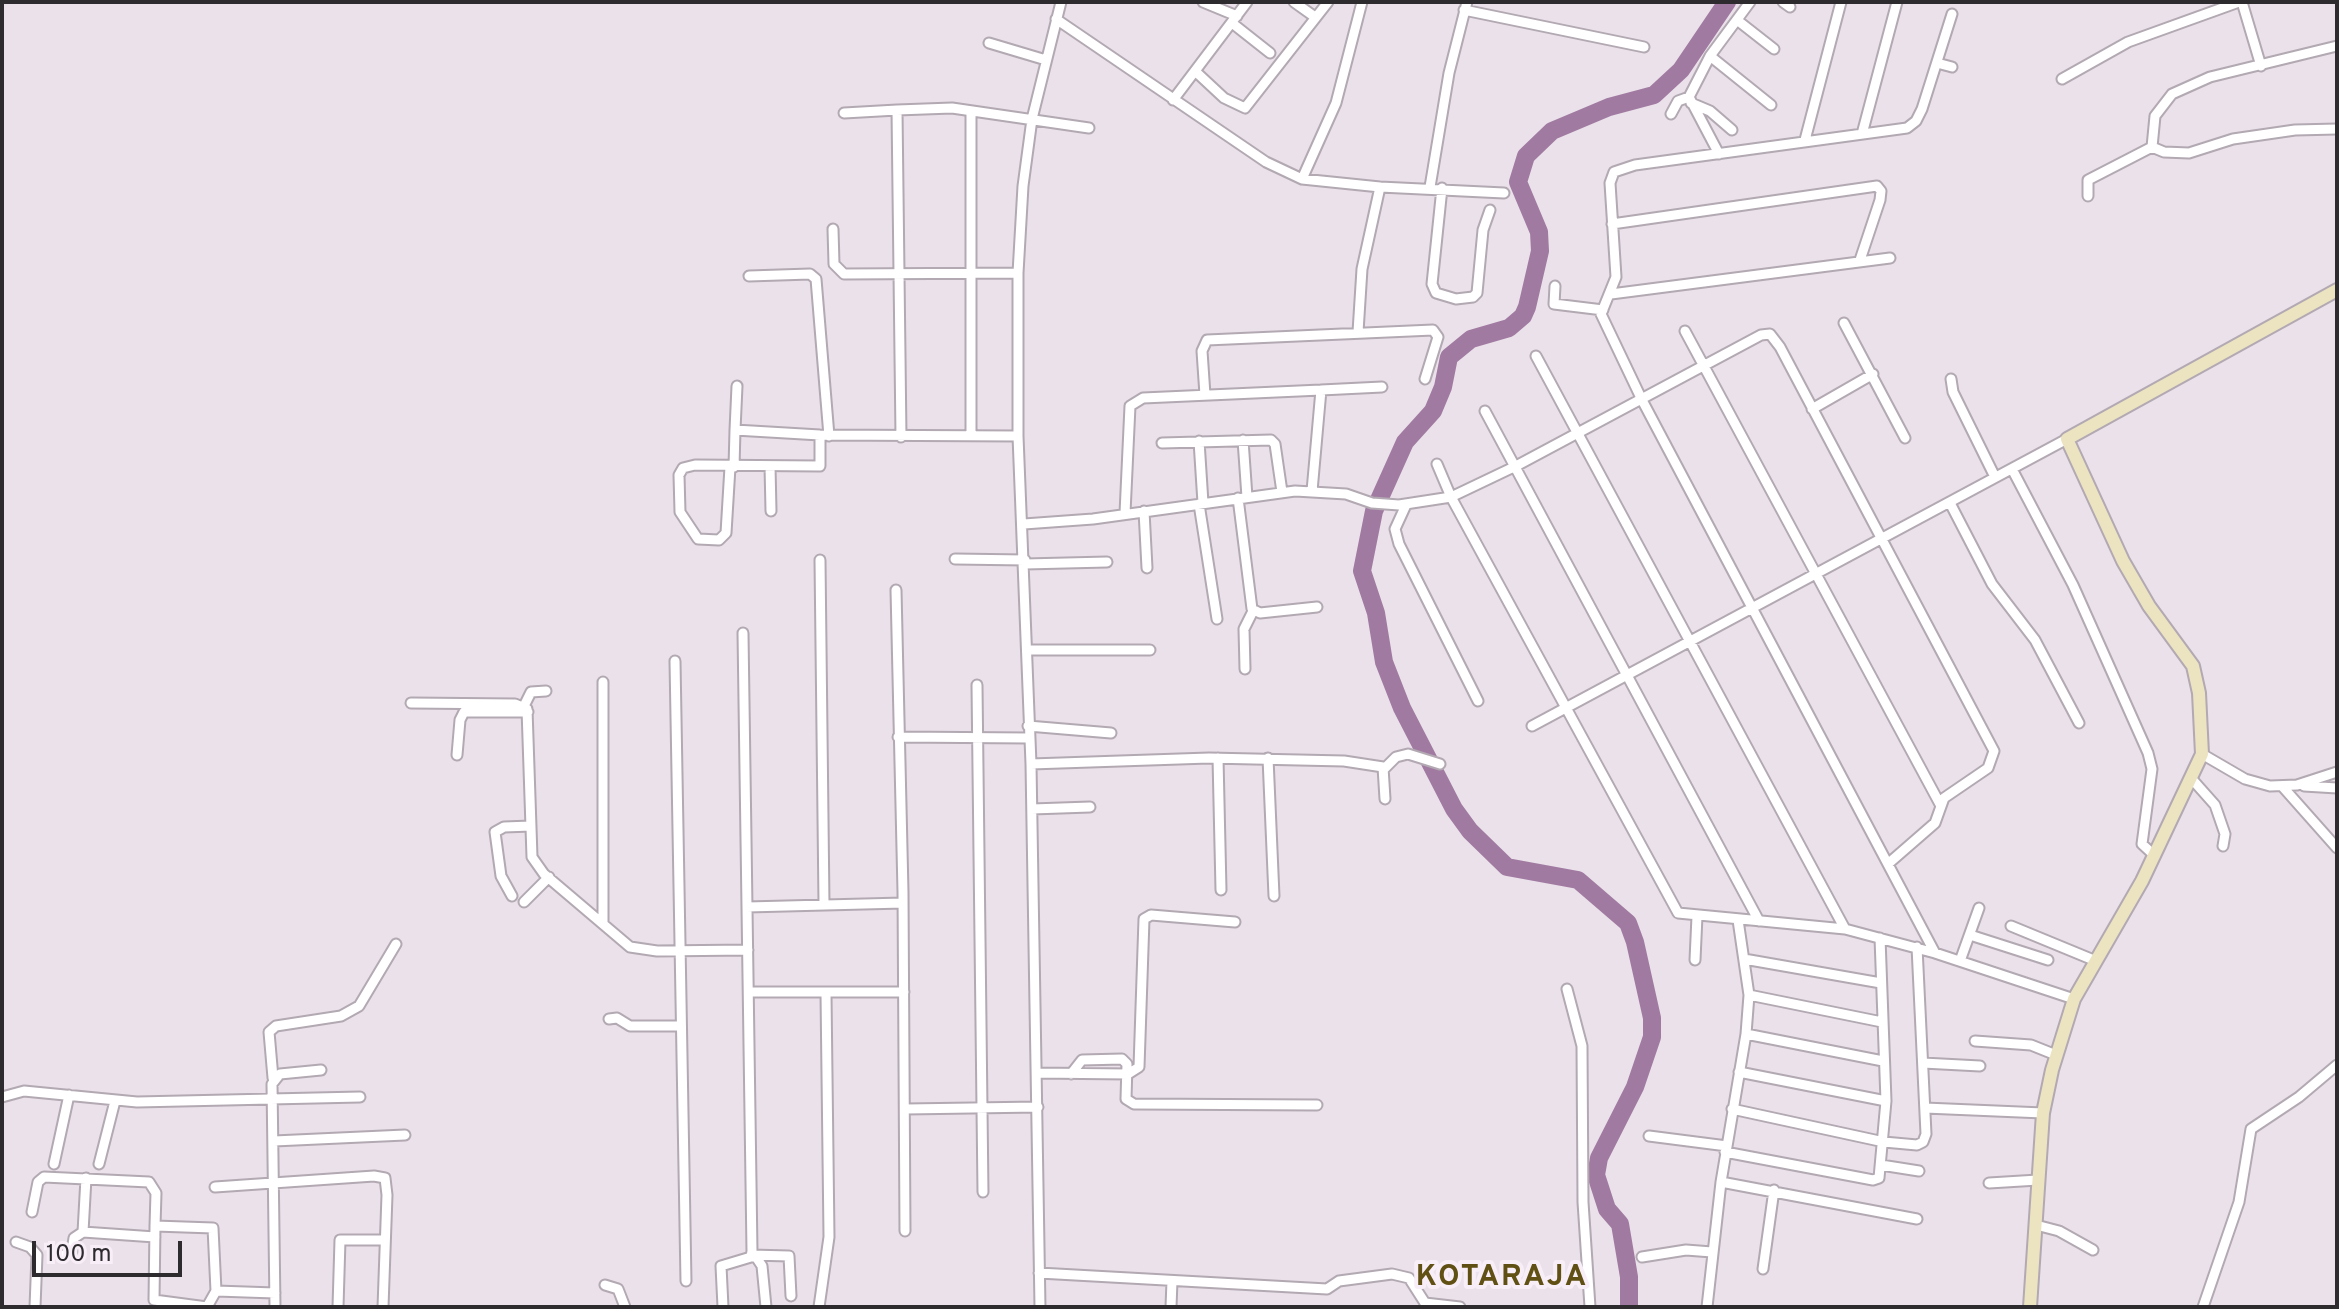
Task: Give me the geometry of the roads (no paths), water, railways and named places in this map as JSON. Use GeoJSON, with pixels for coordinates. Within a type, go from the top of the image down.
{"type":"FeatureCollection","features":[{"type":"Feature","properties":{"kind":"street"},"geometry":{"type":"LineString","coordinates":[[1040,1307],[1031,764],[1024,524],[1018,436],[1018,273],[1023,186],[1032,119],[1061,2]]}},
{"type":"Feature","properties":{"kind":"street"},"geometry":{"type":"LineString","coordinates":[[1203,2],[1235,19],[1270,53]]}},
{"type":"Feature","properties":{"kind":"street"},"geometry":{"type":"LineString","coordinates":[[1173,100],[1247,2]]}},
{"type":"Feature","properties":{"kind":"street"},"geometry":{"type":"LineString","coordinates":[[1294,2],[1315,17]]}},
{"type":"Feature","properties":{"kind":"street"},"geometry":{"type":"LineString","coordinates":[[1195,71],[1224,98],[1245,108],[1328,2]]}},
{"type":"Feature","properties":{"kind":"street"},"geometry":{"type":"LineString","coordinates":[[1302,179],[1340,92],[1362,2]]}},
{"type":"Feature","properties":{"kind":"street"},"geometry":{"type":"LineString","coordinates":[[1690,100],[1710,56],[1750,2]]}},
{"type":"Feature","properties":{"kind":"street"},"geometry":{"type":"LineString","coordinates":[[1805,140],[1841,2]]}},
{"type":"Feature","properties":{"kind":"street"},"geometry":{"type":"LineString","coordinates":[[1862,134],[1897,2]]}},
{"type":"Feature","properties":{"kind":"street"},"geometry":{"type":"LineString","coordinates":[[2062,79],[2128,42],[2240,2],[2261,66]]}},
{"type":"Feature","properties":{"kind":"street"},"geometry":{"type":"LineString","coordinates":[[1430,187],[1465,6],[1644,47]]}},
{"type":"Feature","properties":{"kind":"street"},"geometry":{"type":"LineString","coordinates":[[1935,953],[1755,606],[1642,400],[1603,323],[1603,310],[1616,277],[1610,183],[1620,168],[1907,128],[1916,121],[1952,14]]}},
{"type":"Feature","properties":{"kind":"street"},"geometry":{"type":"LineString","coordinates":[[1056,19],[1274,167],[1302,179],[1380,187],[1430,187],[1504,193]]}},
{"type":"Feature","properties":{"kind":"street"},"geometry":{"type":"LineString","coordinates":[[1737,20],[1774,49]]}},
{"type":"Feature","properties":{"kind":"street"},"geometry":{"type":"LineString","coordinates":[[989,43],[1046,60]]}},
{"type":"Feature","properties":{"kind":"street"},"geometry":{"type":"LineString","coordinates":[[2152,147],[2155,116],[2172,94],[2210,77],[2337,46]]}},
{"type":"Feature","properties":{"kind":"street"},"geometry":{"type":"LineString","coordinates":[[1710,56],[1771,105]]}},
{"type":"Feature","properties":{"kind":"street"},"geometry":{"type":"LineString","coordinates":[[1937,63],[1952,67]]}},
{"type":"Feature","properties":{"kind":"street"},"geometry":{"type":"LineString","coordinates":[[1690,100],[1719,154]]}},
{"type":"Feature","properties":{"kind":"street"},"geometry":{"type":"LineString","coordinates":[[1671,114],[1678,101],[1690,100],[1710,111],[1732,130]]}},
{"type":"Feature","properties":{"kind":"street"},"geometry":{"type":"LineString","coordinates":[[897,110],[901,437]]}},
{"type":"Feature","properties":{"kind":"street"},"geometry":{"type":"LineString","coordinates":[[971,111],[971,436]]}},
{"type":"Feature","properties":{"kind":"street"},"geometry":{"type":"LineString","coordinates":[[844,113],[971,111],[1089,128]]}},
{"type":"Feature","properties":{"kind":"street"},"geometry":{"type":"LineString","coordinates":[[2088,196],[2088,180],[2152,147],[2164,152],[2189,153],[2233,139],[2295,130],[2337,129]]}},
{"type":"Feature","properties":{"kind":"street"},"geometry":{"type":"LineString","coordinates":[[1612,224],[1877,186],[1881,191],[1880,200],[1860,260]]}},
{"type":"Feature","properties":{"kind":"street"},"geometry":{"type":"LineString","coordinates":[[1358,332],[1362,269],[1380,187]]}},
{"type":"Feature","properties":{"kind":"street"},"geometry":{"type":"LineString","coordinates":[[1442,188],[1432,284],[1436,293],[1456,299],[1473,297],[1477,293],[1483,230],[1490,210]]}},
{"type":"Feature","properties":{"kind":"street"},"geometry":{"type":"LineString","coordinates":[[833,229],[834,264],[838,272],[853,276],[1018,273]]}},
{"type":"Feature","properties":{"kind":"street"},"geometry":{"type":"LineString","coordinates":[[1611,294],[1890,258]]}},
{"type":"Feature","properties":{"kind":"street"},"geometry":{"type":"LineString","coordinates":[[737,386],[735,430],[732,467],[726,533],[719,540],[701,541],[693,535],[680,512],[681,471],[695,465],[732,467],[820,466],[825,436],[816,279],[810,274],[749,276]]}},
{"type":"Feature","properties":{"kind":"street"},"geometry":{"type":"LineString","coordinates":[[1555,286],[1554,304],[1603,310]]}},
{"type":"Feature","properties":{"kind":"street"},"geometry":{"type":"LineString","coordinates":[[1532,726],[1950,503],[2337,290]]}},
{"type":"Feature","properties":{"kind":"street"},"geometry":{"type":"LineString","coordinates":[[1844,323],[1905,438]]}},
{"type":"Feature","properties":{"kind":"street"},"geometry":{"type":"LineString","coordinates":[[1205,395],[1202,351],[1207,340],[1433,330],[1438,337],[1425,379]]}},
{"type":"Feature","properties":{"kind":"street"},"geometry":{"type":"LineString","coordinates":[[1685,331],[1941,806]]}},
{"type":"Feature","properties":{"kind":"street"},"geometry":{"type":"LineString","coordinates":[[1024,524],[1282,492],[1346,494],[1372,503],[1403,505],[1451,497],[1516,466],[1761,335],[1770,334],[1994,751],[1988,768],[1944,798],[1926,833],[1889,863]]}},
{"type":"Feature","properties":{"kind":"street"},"geometry":{"type":"LineString","coordinates":[[1536,356],[1845,929]]}},
{"type":"Feature","properties":{"kind":"street"},"geometry":{"type":"LineString","coordinates":[[1812,409],[1873,374]]}},
{"type":"Feature","properties":{"kind":"street"},"geometry":{"type":"LineString","coordinates":[[1951,379],[1953,392],[1995,477]]}},
{"type":"Feature","properties":{"kind":"street"},"geometry":{"type":"LineString","coordinates":[[1125,513],[1131,404],[1143,398],[1382,387]]}},
{"type":"Feature","properties":{"kind":"street"},"geometry":{"type":"LineString","coordinates":[[1312,491],[1321,390]]}},
{"type":"Feature","properties":{"kind":"street"},"geometry":{"type":"LineString","coordinates":[[1485,411],[1759,921]]}},
{"type":"Feature","properties":{"kind":"street"},"geometry":{"type":"LineString","coordinates":[[735,430],[825,436],[1018,436]]}},
{"type":"Feature","properties":{"kind":"street"},"geometry":{"type":"LineString","coordinates":[[1162,443],[1265,438],[1274,442],[1282,492]]}},
{"type":"Feature","properties":{"kind":"street"},"geometry":{"type":"LineString","coordinates":[[2030,1307],[2043,1113],[2056,1055],[2074,999],[2155,856],[2202,754],[2199,693],[2193,666],[2149,606],[2128,570],[2067,439]]}},
{"type":"Feature","properties":{"kind":"street"},"geometry":{"type":"LineString","coordinates":[[1243,440],[1243,498],[1253,611],[1244,629],[1245,669]]}},
{"type":"Feature","properties":{"kind":"street"},"geometry":{"type":"LineString","coordinates":[[1199,441],[1201,503],[1217,619]]}},
{"type":"Feature","properties":{"kind":"street"},"geometry":{"type":"LineString","coordinates":[[1437,464],[1451,497],[1678,913],[1845,929],[1917,947],[2074,999]]}},
{"type":"Feature","properties":{"kind":"street"},"geometry":{"type":"LineString","coordinates":[[770,466],[771,511]]}},
{"type":"Feature","properties":{"kind":"street"},"geometry":{"type":"LineString","coordinates":[[2012,469],[2073,585],[2148,753],[2152,769],[2142,844],[2155,856]]}},
{"type":"Feature","properties":{"kind":"street"},"geometry":{"type":"LineString","coordinates":[[1950,503],[1992,584],[2035,640],[2079,723]]}},
{"type":"Feature","properties":{"kind":"street"},"geometry":{"type":"LineString","coordinates":[[1403,505],[1395,529],[1399,544],[1478,701]]}},
{"type":"Feature","properties":{"kind":"street"},"geometry":{"type":"LineString","coordinates":[[1144,511],[1147,568]]}},
{"type":"Feature","properties":{"kind":"street"},"geometry":{"type":"LineString","coordinates":[[955,559],[1107,562]]}},
{"type":"Feature","properties":{"kind":"street"},"geometry":{"type":"LineString","coordinates":[[820,560],[824,904]]}},
{"type":"Feature","properties":{"kind":"street"},"geometry":{"type":"LineString","coordinates":[[896,590],[906,1109],[905,1231]]}},
{"type":"Feature","properties":{"kind":"street"},"geometry":{"type":"LineString","coordinates":[[1253,611],[1317,607]]}},
{"type":"Feature","properties":{"kind":"street"},"geometry":{"type":"LineString","coordinates":[[743,633],[751,1256]]}},
{"type":"Feature","properties":{"kind":"street"},"geometry":{"type":"LineString","coordinates":[[1027,650],[1150,650]]}},
{"type":"Feature","properties":{"kind":"street"},"geometry":{"type":"LineString","coordinates":[[675,661],[686,1281]]}},
{"type":"Feature","properties":{"kind":"street"},"geometry":{"type":"LineString","coordinates":[[603,682],[603,922]]}},
{"type":"Feature","properties":{"kind":"street"},"geometry":{"type":"LineString","coordinates":[[977,685],[983,1192]]}},
{"type":"Feature","properties":{"kind":"street"},"geometry":{"type":"LineString","coordinates":[[546,691],[531,692],[526,709],[532,857],[549,877],[630,947],[748,950]]}},
{"type":"Feature","properties":{"kind":"street"},"geometry":{"type":"LineString","coordinates":[[411,703],[526,709]]}},
{"type":"Feature","properties":{"kind":"street"},"geometry":{"type":"LineString","coordinates":[[457,755],[460,720],[464,712],[526,709]]}},
{"type":"Feature","properties":{"kind":"street"},"geometry":{"type":"LineString","coordinates":[[1028,726],[1111,733]]}},
{"type":"Feature","properties":{"kind":"street"},"geometry":{"type":"LineString","coordinates":[[898,737],[1028,738]]}},
{"type":"Feature","properties":{"kind":"street"},"geometry":{"type":"LineString","coordinates":[[1385,799],[1384,769],[1396,757],[1408,754],[1440,764]]}},
{"type":"Feature","properties":{"kind":"street"},"geometry":{"type":"LineString","coordinates":[[2202,754],[2245,779],[2282,786],[2337,788]]}},
{"type":"Feature","properties":{"kind":"street"},"geometry":{"type":"LineString","coordinates":[[1218,758],[1221,890]]}},
{"type":"Feature","properties":{"kind":"street"},"geometry":{"type":"LineString","coordinates":[[1031,764],[1268,758],[1344,761],[1384,769]]}},
{"type":"Feature","properties":{"kind":"street"},"geometry":{"type":"LineString","coordinates":[[1268,758],[1274,896]]}},
{"type":"Feature","properties":{"kind":"street"},"geometry":{"type":"LineString","coordinates":[[2297,785],[2337,772]]}},
{"type":"Feature","properties":{"kind":"street"},"geometry":{"type":"LineString","coordinates":[[2191,778],[2215,805],[2225,834],[2223,846]]}},
{"type":"Feature","properties":{"kind":"street"},"geometry":{"type":"LineString","coordinates":[[2282,786],[2337,848]]}},
{"type":"Feature","properties":{"kind":"street"},"geometry":{"type":"LineString","coordinates":[[1032,809],[1090,807]]}},
{"type":"Feature","properties":{"kind":"street"},"geometry":{"type":"LineString","coordinates":[[512,896],[501,876],[495,832],[504,827],[531,826]]}},
{"type":"Feature","properties":{"kind":"street"},"geometry":{"type":"LineString","coordinates":[[524,902],[549,877]]}},
{"type":"Feature","properties":{"kind":"street"},"geometry":{"type":"LineString","coordinates":[[747,907],[903,903]]}},
{"type":"Feature","properties":{"kind":"street"},"geometry":{"type":"LineString","coordinates":[[1960,961],[1979,908]]}},
{"type":"Feature","properties":{"kind":"street"},"geometry":{"type":"LineString","coordinates":[[1037,1073],[1128,1074],[1139,1067],[1144,919],[1151,915],[1235,922]]}},
{"type":"Feature","properties":{"kind":"street"},"geometry":{"type":"LineString","coordinates":[[1695,960],[1697,916]]}},
{"type":"Feature","properties":{"kind":"street"},"geometry":{"type":"LineString","coordinates":[[1707,1307],[1721,1182],[1746,1034],[1749,995],[1738,920]]}},
{"type":"Feature","properties":{"kind":"street"},"geometry":{"type":"LineString","coordinates":[[2011,926],[2096,961]]}},
{"type":"Feature","properties":{"kind":"street"},"geometry":{"type":"LineString","coordinates":[[1970,935],[2048,960]]}},
{"type":"Feature","properties":{"kind":"street"},"geometry":{"type":"LineString","coordinates":[[1649,1136],[1873,1180],[1879,1178],[1886,1101],[1880,938]]}},
{"type":"Feature","properties":{"kind":"street"},"geometry":{"type":"LineString","coordinates":[[275,1307],[273,1078],[269,1032],[276,1026],[341,1016],[359,1006],[396,944]]}},
{"type":"Feature","properties":{"kind":"street"},"geometry":{"type":"LineString","coordinates":[[1732,1109],[1884,1142],[1923,1142],[1926,1134],[1917,947]]}},
{"type":"Feature","properties":{"kind":"street"},"geometry":{"type":"LineString","coordinates":[[1744,959],[1881,983]]}},
{"type":"Feature","properties":{"kind":"street"},"geometry":{"type":"LineString","coordinates":[[1567,989],[1582,1046],[1582,1190],[1590,1307]]}},
{"type":"Feature","properties":{"kind":"street"},"geometry":{"type":"LineString","coordinates":[[750,992],[904,992]]}},
{"type":"Feature","properties":{"kind":"street"},"geometry":{"type":"LineString","coordinates":[[819,1307],[829,1237],[826,994]]}},
{"type":"Feature","properties":{"kind":"street"},"geometry":{"type":"LineString","coordinates":[[1749,995],[1882,1022]]}},
{"type":"Feature","properties":{"kind":"street"},"geometry":{"type":"LineString","coordinates":[[609,1019],[617,1018],[630,1026],[681,1026]]}},
{"type":"Feature","properties":{"kind":"street"},"geometry":{"type":"LineString","coordinates":[[1746,1034],[1883,1061]]}},
{"type":"Feature","properties":{"kind":"street"},"geometry":{"type":"LineString","coordinates":[[1975,1041],[2031,1045],[2056,1055]]}},
{"type":"Feature","properties":{"kind":"street"},"geometry":{"type":"LineString","coordinates":[[1071,1074],[1082,1060],[1122,1059],[1127,1064],[1126,1099],[1134,1104],[1317,1105]]}},
{"type":"Feature","properties":{"kind":"street"},"geometry":{"type":"LineString","coordinates":[[1923,1063],[1980,1066]]}},
{"type":"Feature","properties":{"kind":"street"},"geometry":{"type":"LineString","coordinates":[[2203,1307],[2239,1202],[2251,1129],[2299,1097],[2337,1065]]}},
{"type":"Feature","properties":{"kind":"street"},"geometry":{"type":"LineString","coordinates":[[273,1078],[286,1072],[321,1070]]}},
{"type":"Feature","properties":{"kind":"street"},"geometry":{"type":"LineString","coordinates":[[1739,1072],[1886,1101]]}},
{"type":"Feature","properties":{"kind":"street"},"geometry":{"type":"LineString","coordinates":[[2,1097],[24,1091],[115,1101],[360,1097]]}},
{"type":"Feature","properties":{"kind":"street"},"geometry":{"type":"LineString","coordinates":[[54,1164],[69,1095]]}},
{"type":"Feature","properties":{"kind":"street"},"geometry":{"type":"LineString","coordinates":[[99,1164],[115,1101]]}},
{"type":"Feature","properties":{"kind":"street"},"geometry":{"type":"LineString","coordinates":[[906,1109],[1038,1107]]}},
{"type":"Feature","properties":{"kind":"street"},"geometry":{"type":"LineString","coordinates":[[1925,1108],[2043,1113]]}},
{"type":"Feature","properties":{"kind":"street"},"geometry":{"type":"LineString","coordinates":[[274,1141],[405,1135]]}},
{"type":"Feature","properties":{"kind":"street"},"geometry":{"type":"LineString","coordinates":[[1881,1165],[1919,1171]]}},
{"type":"Feature","properties":{"kind":"street"},"geometry":{"type":"LineString","coordinates":[[215,1187],[381,1176],[386,1181],[387,1195],[383,1307]]}},
{"type":"Feature","properties":{"kind":"street"},"geometry":{"type":"LineString","coordinates":[[32,1212],[37,1185],[42,1178],[152,1184],[156,1193],[155,1231],[154,1300],[207,1307],[216,1291],[213,1228],[155,1231],[83,1232],[74,1238],[72,1251],[64,1255]]}},
{"type":"Feature","properties":{"kind":"street"},"geometry":{"type":"LineString","coordinates":[[83,1232],[86,1178]]}},
{"type":"Feature","properties":{"kind":"street"},"geometry":{"type":"LineString","coordinates":[[1989,1183],[2038,1180]]}},
{"type":"Feature","properties":{"kind":"street"},"geometry":{"type":"LineString","coordinates":[[1721,1182],[1917,1219]]}},
{"type":"Feature","properties":{"kind":"street"},"geometry":{"type":"LineString","coordinates":[[1763,1269],[1774,1190]]}},
{"type":"Feature","properties":{"kind":"street"},"geometry":{"type":"LineString","coordinates":[[2036,1225],[2059,1231],[2093,1250]]}},
{"type":"Feature","properties":{"kind":"street"},"geometry":{"type":"LineString","coordinates":[[338,1307],[337,1245],[340,1240],[383,1240]]}},
{"type":"Feature","properties":{"kind":"street"},"geometry":{"type":"LineString","coordinates":[[16,1242],[30,1247],[37,1255],[35,1307]]}},
{"type":"Feature","properties":{"kind":"street"},"geometry":{"type":"LineString","coordinates":[[1642,1257],[1686,1250],[1712,1252]]}},
{"type":"Feature","properties":{"kind":"street"},"geometry":{"type":"LineString","coordinates":[[751,1256],[756,1257],[762,1266],[766,1307]]}},
{"type":"Feature","properties":{"kind":"street"},"geometry":{"type":"LineString","coordinates":[[723,1307],[721,1266],[751,1256],[789,1256],[791,1296]]}},
{"type":"Feature","properties":{"kind":"street"},"geometry":{"type":"LineString","coordinates":[[1039,1273],[1327,1289],[1339,1281],[1392,1274],[1409,1278],[1425,1303],[1460,1307]]}},
{"type":"Feature","properties":{"kind":"street"},"geometry":{"type":"LineString","coordinates":[[1171,1307],[1172,1281]]}},
{"type":"Feature","properties":{"kind":"street"},"geometry":{"type":"LineString","coordinates":[[605,1285],[618,1289],[625,1307]]}},
{"type":"Feature","properties":{"kind":"street"},"geometry":{"type":"LineString","coordinates":[[216,1291],[275,1293]]}},
{"type":"Feature","properties":{"kind":"waterway"},"geometry":{"type":"LineString","coordinates":[[1629,1307],[1629,1277],[1620,1224],[1607,1209],[1596,1175],[1599,1158],[1635,1087],[1652,1037],[1652,1018],[1635,942],[1628,923],[1578,880],[1507,867],[1470,831],[1454,809],[1402,708],[1384,662],[1376,613],[1362,571],[1374,511],[1405,442],[1433,411],[1443,387],[1449,357],[1471,339],[1509,328],[1523,316],[1527,307],[1540,251],[1539,232],[1518,182],[1526,156],[1552,131],[1609,107],[1654,95],[1681,70],[1727,2]]}},
{"type":"Feature","properties":{"kind":"district","name":"KOTARAJA"},"geometry":{"type":"Point","coordinates":[1502,1279]}}]}
